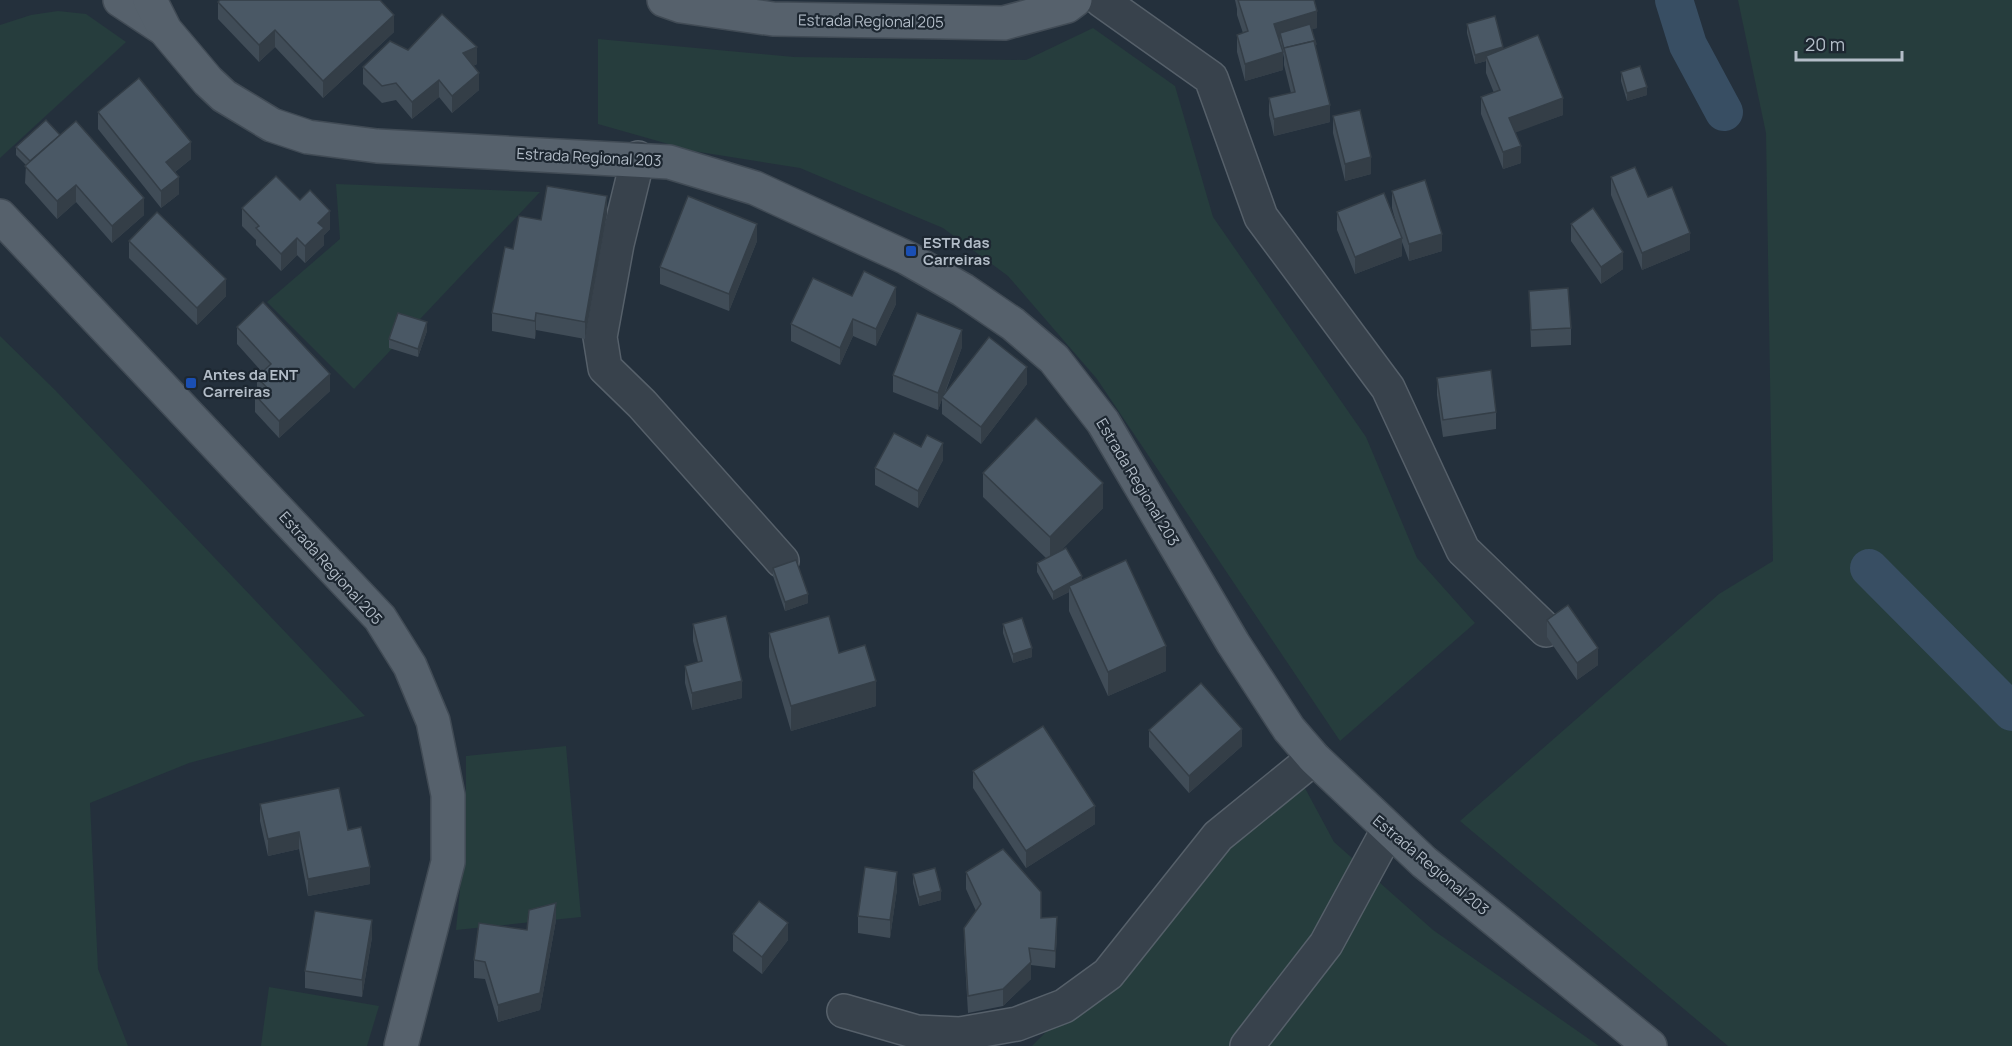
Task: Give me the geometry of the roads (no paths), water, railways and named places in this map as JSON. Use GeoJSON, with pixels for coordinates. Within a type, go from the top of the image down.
{"type":"FeatureCollection","features":[{"type":"Feature","properties":{"kind":"main road","name":"Estrada Regional 203"},"geometry":{"type":"LineString","coordinates":[[120,0],[165,30]]}},
{"type":"Feature","properties":{"kind":"main road","name":"Estrada Regional 203"},"geometry":{"type":"LineString","coordinates":[[150,0],[165,30],[208,81],[224,96],[272,125],[308,137],[377,146],[638,158],[669,162],[756,188],[907,258],[963,290],[1013,324],[1054,359],[1103,422],[1233,643],[1289,729],[1314,758],[1388,830],[1650,1046]]}},
{"type":"Feature","properties":{"kind":"main road","name":"Estrada Regional 205"},"geometry":{"type":"LineString","coordinates":[[664,0],[681,6],[773,19],[1004,23],[1067,6],[1075,0]]}},
{"type":"Feature","properties":{"kind":"main road","name":"Estrada Regional 205"},"geometry":{"type":"LineString","coordinates":[[0,216],[380,618],[410,666],[433,721],[448,795],[448,862],[401,1046]]}},
{"type":"Feature","properties":{"kind":"street"},"geometry":{"type":"LineString","coordinates":[[1101,0],[1211,78],[1261,217],[1388,388],[1463,550],[1546,630]]}},
{"type":"Feature","properties":{"kind":"street"},"geometry":{"type":"LineString","coordinates":[[638,158],[617,244],[600,336],[605,368],[642,404],[782,561]]}},
{"type":"Feature","properties":{"kind":"street"},"geometry":{"type":"LineString","coordinates":[[844,1011],[917,1032],[960,1034],[1017,1024],[1064,1006],[1108,974],[1218,836],[1314,758]]}},
{"type":"Feature","properties":{"kind":"street"},"geometry":{"type":"LineString","coordinates":[[1247,1046],[1326,944],[1388,830]]}},
{"type":"Feature","properties":{"kind":"waterway"},"geometry":{"type":"LineString","coordinates":[[1674,0],[1688,45],[1724,112]]}},
{"type":"Feature","properties":{"kind":"waterway"},"geometry":{"type":"LineString","coordinates":[[1869,568],[2012,712]]}},
{"type":"Feature","properties":{"kind":"place","name":"ESTR das Carreiras"},"geometry":{"type":"Point","coordinates":[911,251]}},
{"type":"Feature","properties":{"kind":"place","name":"Antes da ENT Carreiras"},"geometry":{"type":"Point","coordinates":[191,383]}}]}
